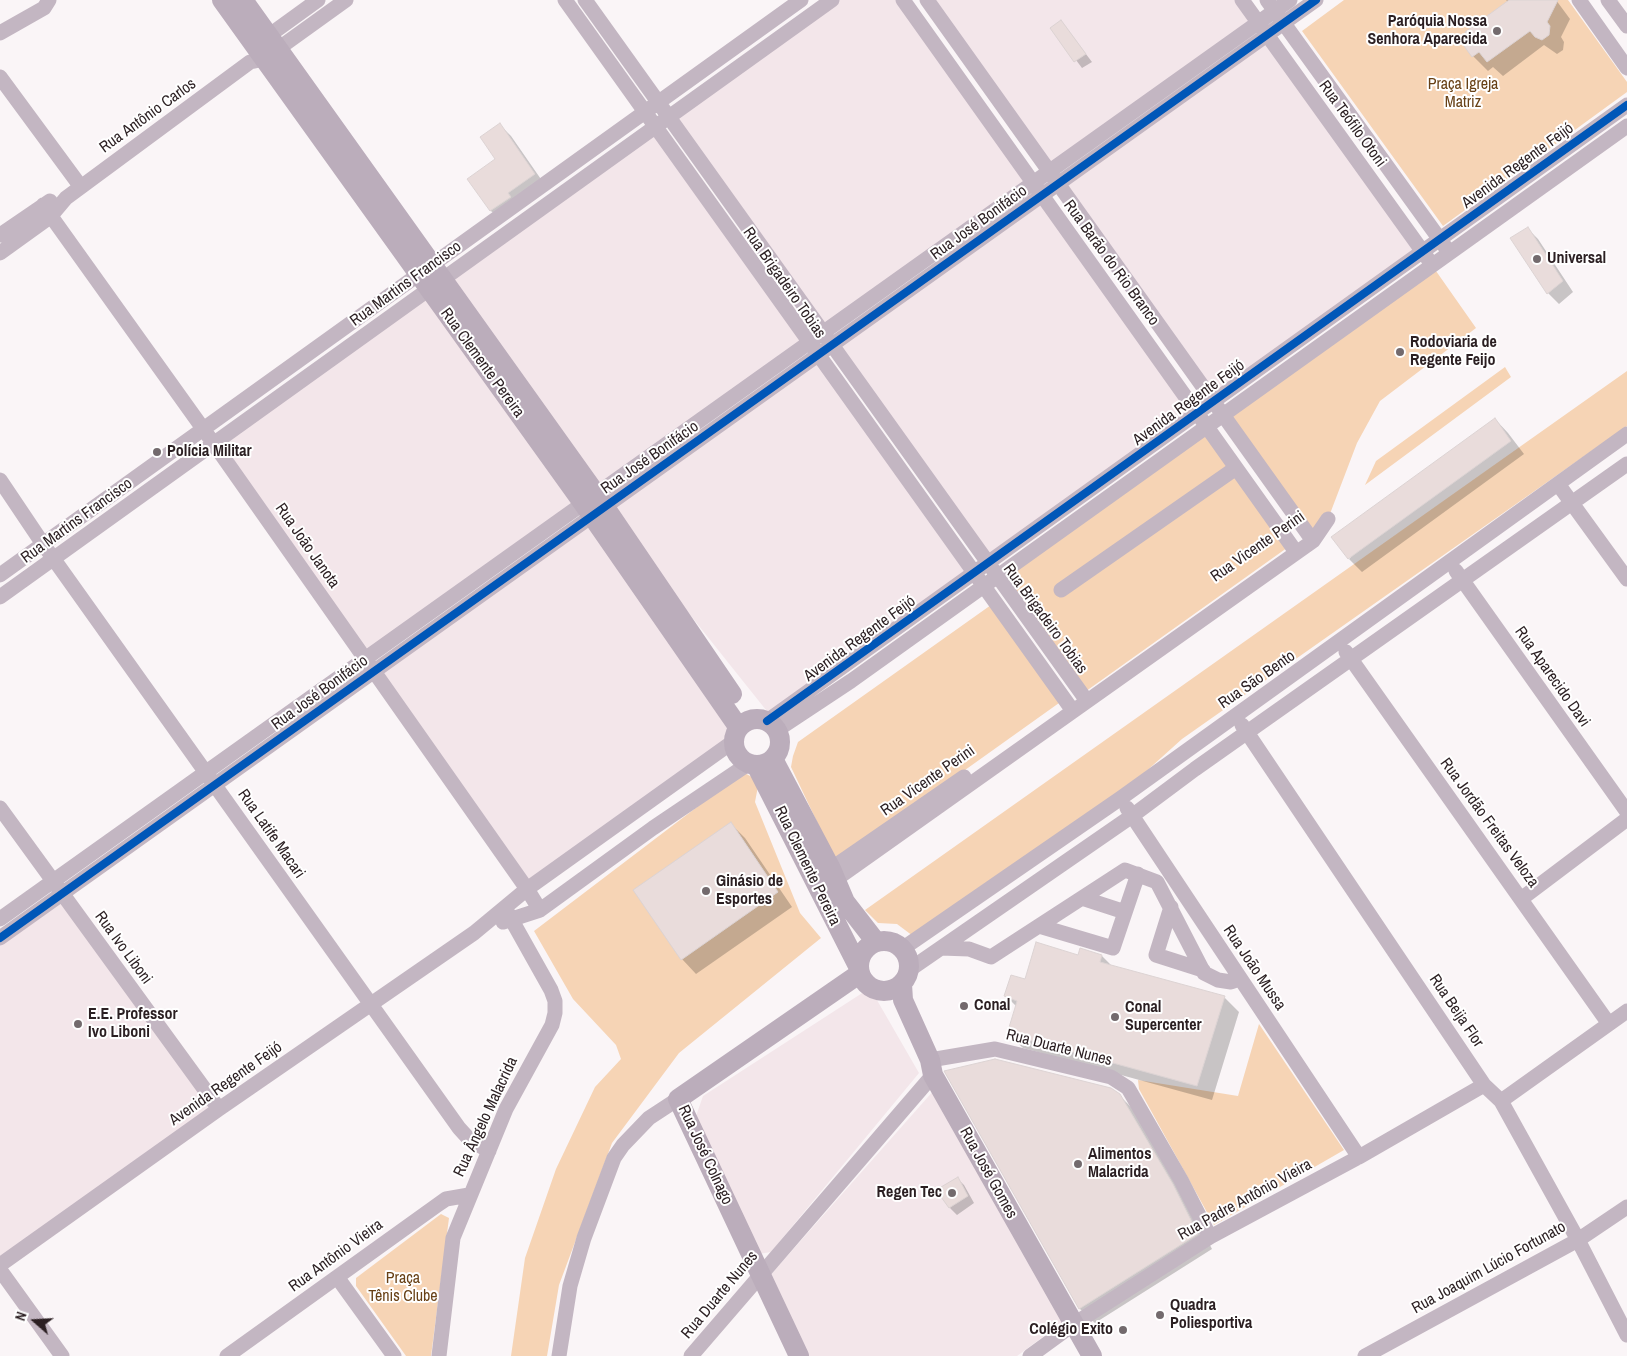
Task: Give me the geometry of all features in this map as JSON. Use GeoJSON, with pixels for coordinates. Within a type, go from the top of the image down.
{"type":"FeatureCollection","features":[{"type":"Feature","properties":{"kind":"main road","name":"Rua Clemente Pereira"},"geometry":{"type":"LineString","coordinates":[[222,0],[263,50],[431,276],[753,728],[739,757],[759,763],[825,880],[859,970]]}},
{"type":"Feature","properties":{"kind":"main road","name":"Rua Clemente Pereira"},"geometry":{"type":"LineString","coordinates":[[243,0],[263,50]]}},
{"type":"Feature","properties":{"kind":"main road"},"geometry":{"type":"LineString","coordinates":[[753,728],[780,745],[759,763]]}},
{"type":"Feature","properties":{"kind":"main road","name":"Rua Clemente Pereira"},"geometry":{"type":"LineString","coordinates":[[825,880],[876,942]]}},
{"type":"Feature","properties":{"kind":"main road"},"geometry":{"type":"LineString","coordinates":[[890,941],[902,949],[909,962],[906,977],[892,991],[877,991],[864,982],[859,970],[863,951],[876,942],[890,941]]}},
{"type":"Feature","properties":{"kind":"main road","name":"Rua José Colnago"},"geometry":{"type":"LineString","coordinates":[[799,1356],[678,1099],[859,970]]}},
{"type":"Feature","properties":{"kind":"main road","name":"Rua José Gomes"},"geometry":{"type":"LineString","coordinates":[[906,977],[903,1000],[932,1067],[1092,1356]]}},
{"type":"Feature","properties":{"kind":"street"},"geometry":{"type":"LineString","coordinates":[[0,33],[44,8],[49,0]]}},
{"type":"Feature","properties":{"kind":"street","name":"Rua Antônio Carlos"},"geometry":{"type":"LineString","coordinates":[[46,211],[81,187],[263,50],[318,0]]}},
{"type":"Feature","properties":{"kind":"street","name":"Rua Antônio Carlos"},"geometry":{"type":"LineString","coordinates":[[263,50],[346,0]]}},
{"type":"Feature","properties":{"kind":"street","name":"Rua Brigadeiro Tobias"},"geometry":{"type":"LineString","coordinates":[[565,0],[1071,707]]}},
{"type":"Feature","properties":{"kind":"street","name":"Rua Brigadeiro Tobias"},"geometry":{"type":"LineString","coordinates":[[585,0],[1084,698]]}},
{"type":"Feature","properties":{"kind":"street","name":"Rua Martins Francisco"},"geometry":{"type":"LineString","coordinates":[[0,597],[214,444],[571,165],[801,0]]}},
{"type":"Feature","properties":{"kind":"street","name":"Rua Martins Francisco"},"geometry":{"type":"LineString","coordinates":[[0,575],[203,429],[431,276],[582,180],[832,0]]}},
{"type":"Feature","properties":{"kind":"street","name":"Rua Barão do Rio Branco"},"geometry":{"type":"LineString","coordinates":[[903,0],[1294,549]]}},
{"type":"Feature","properties":{"kind":"street","name":"Rua Barão do Rio Branco"},"geometry":{"type":"LineString","coordinates":[[928,0],[1310,537]]}},
{"type":"Feature","properties":{"kind":"street","name":"Rua Teófilo Otoni"},"geometry":{"type":"LineString","coordinates":[[1242,0],[1422,252],[1434,266]]}},
{"type":"Feature","properties":{"kind":"street","name":"Rua José Bonifácio"},"geometry":{"type":"LineString","coordinates":[[814,349],[823,333],[1053,178],[1262,29],[1275,11],[1290,0]]}},
{"type":"Feature","properties":{"kind":"street","name":"Rua José Bonifácio"},"geometry":{"type":"LineString","coordinates":[[1275,11],[1316,0]]}},
{"type":"Feature","properties":{"kind":"street"},"geometry":{"type":"LineString","coordinates":[[1579,0],[1627,68]]}},
{"type":"Feature","properties":{"kind":"street"},"geometry":{"type":"LineString","coordinates":[[1608,0],[1627,26]]}},
{"type":"Feature","properties":{"kind":"street","name":"Rua Teófilo Otoni"},"geometry":{"type":"LineString","coordinates":[[1275,11],[1450,253]]}},
{"type":"Feature","properties":{"kind":"street"},"geometry":{"type":"LineString","coordinates":[[0,77],[81,187]]}},
{"type":"Feature","properties":{"kind":"street","name":"Avenida Regente Feijó"},"geometry":{"type":"LineString","coordinates":[[508,914],[527,889],[753,728],[847,675],[993,570],[1214,402],[1627,106]]}},
{"type":"Feature","properties":{"kind":"street","name":"Avenida Regente Feijó"},"geometry":{"type":"LineString","coordinates":[[993,570],[1207,427],[1627,126]]}},
{"type":"Feature","properties":{"kind":"street"},"geometry":{"type":"LineString","coordinates":[[1554,157],[1564,171]]}},
{"type":"Feature","properties":{"kind":"street"},"geometry":{"type":"LineString","coordinates":[[571,165],[582,180]]}},
{"type":"Feature","properties":{"kind":"street","name":"Rua José Bonifácio"},"geometry":{"type":"LineString","coordinates":[[0,919],[365,659],[593,505],[814,349],[832,345],[1037,189]]}},
{"type":"Feature","properties":{"kind":"street"},"geometry":{"type":"LineString","coordinates":[[1507,191],[1517,205]]}},
{"type":"Feature","properties":{"kind":"street"},"geometry":{"type":"LineString","coordinates":[[0,235],[46,211]]}},
{"type":"Feature","properties":{"kind":"street"},"geometry":{"type":"LineString","coordinates":[[0,253],[46,211]]}},
{"type":"Feature","properties":{"kind":"street","name":"Rua João Janota"},"geometry":{"type":"LineString","coordinates":[[46,211],[214,444],[540,910]]}},
{"type":"Feature","properties":{"kind":"street"},"geometry":{"type":"LineString","coordinates":[[1350,304],[1359,318]]}},
{"type":"Feature","properties":{"kind":"street","name":"Rua São Bento"},"geometry":{"type":"LineString","coordinates":[[902,949],[1121,798],[1627,434]]}},
{"type":"Feature","properties":{"kind":"street"},"geometry":{"type":"LineString","coordinates":[[889,454],[903,445]]}},
{"type":"Feature","properties":{"kind":"street"},"geometry":{"type":"LineString","coordinates":[[906,977],[941,948],[1132,816],[1461,579],[1572,504],[1627,464]]}},
{"type":"Feature","properties":{"kind":"street"},"geometry":{"type":"LineString","coordinates":[[1061,590],[1236,468]]}},
{"type":"Feature","properties":{"kind":"street","name":"Rua Latife Macari"},"geometry":{"type":"LineString","coordinates":[[0,480],[43,544],[459,1128],[469,1138],[489,1151]]}},
{"type":"Feature","properties":{"kind":"street"},"geometry":{"type":"LineString","coordinates":[[1558,484],[1627,579]]}},
{"type":"Feature","properties":{"kind":"street","name":"Rua José Bonifácio"},"geometry":{"type":"LineString","coordinates":[[0,938],[374,672],[593,505]]}},
{"type":"Feature","properties":{"kind":"street","name":"Rua Vicente Perini"},"geometry":{"type":"LineString","coordinates":[[825,880],[1310,537]]}},
{"type":"Feature","properties":{"kind":"street","name":"Rua Aparecido Davi"},"geometry":{"type":"LineString","coordinates":[[1449,561],[1627,812]]}},
{"type":"Feature","properties":{"kind":"street","name":"Rua Jordão Freitas Veloza"},"geometry":{"type":"LineString","coordinates":[[1340,642],[1350,659],[1609,1024]]}},
{"type":"Feature","properties":{"kind":"street","name":"Rua Beija Flor"},"geometry":{"type":"LineString","coordinates":[[1236,716],[1484,1085],[1501,1101],[1578,1240],[1627,1335]]}},
{"type":"Feature","properties":{"kind":"street","name":"Avenida Regente Feijó"},"geometry":{"type":"LineString","coordinates":[[0,1265],[219,1109],[474,933],[508,914],[540,910],[653,828],[759,763]]}},
{"type":"Feature","properties":{"kind":"street","name":"Rua João Mussa"},"geometry":{"type":"LineString","coordinates":[[1121,798],[1359,1157]]}},
{"type":"Feature","properties":{"kind":"street","name":"Rua Ivo Liboni"},"geometry":{"type":"LineString","coordinates":[[0,808],[219,1109]]}},
{"type":"Feature","properties":{"kind":"street"},"geometry":{"type":"LineString","coordinates":[[639,809],[653,828]]}},
{"type":"Feature","properties":{"kind":"street"},"geometry":{"type":"LineString","coordinates":[[1521,899],[1627,819]]}},
{"type":"Feature","properties":{"kind":"street"},"geometry":{"type":"LineString","coordinates":[[941,948],[969,949],[991,957],[1125,870],[1157,882],[1203,970]]}},
{"type":"Feature","properties":{"kind":"street"},"geometry":{"type":"LineString","coordinates":[[1039,926],[1113,948],[1138,874]]}},
{"type":"Feature","properties":{"kind":"street"},"geometry":{"type":"LineString","coordinates":[[1082,898],[1125,912]]}},
{"type":"Feature","properties":{"kind":"street"},"geometry":{"type":"LineString","coordinates":[[1171,908],[1156,956],[1203,970],[1218,980],[1231,982],[1240,979]]}},
{"type":"Feature","properties":{"kind":"street","name":"Rua Ângelo Malacrida"},"geometry":{"type":"LineString","coordinates":[[439,1356],[452,1245],[470,1195],[522,1076],[552,1025],[555,1013],[555,1001],[551,990],[508,914]]}},
{"type":"Feature","properties":{"kind":"street"},"geometry":{"type":"LineString","coordinates":[[1501,1101],[1627,1011]]}},
{"type":"Feature","properties":{"kind":"street","name":"Rua Duarte Nunes"},"geometry":{"type":"LineString","coordinates":[[690,1356],[760,1275],[932,1067],[995,1049],[1111,1077],[1128,1088],[1181,1180],[1210,1237]]}},
{"type":"Feature","properties":{"kind":"street","name":"Rua Padre Antônio Vieira"},"geometry":{"type":"LineString","coordinates":[[1030,1356],[1074,1324],[1210,1237],[1359,1157],[1484,1085]]}},
{"type":"Feature","properties":{"kind":"street"},"geometry":{"type":"LineString","coordinates":[[559,1356],[570,1286],[584,1238],[614,1158],[628,1139],[649,1118],[678,1099]]}},
{"type":"Feature","properties":{"kind":"street","name":"Rua Antônio Vieira"},"geometry":{"type":"LineString","coordinates":[[227,1356],[446,1199],[470,1195]]}},
{"type":"Feature","properties":{"kind":"street","name":"Rua Joaquim Lúcio Fortunato"},"geometry":{"type":"LineString","coordinates":[[1365,1356],[1578,1240],[1627,1207]]}},
{"type":"Feature","properties":{"kind":"street"},"geometry":{"type":"LineString","coordinates":[[0,1270],[62,1356]]}},
{"type":"Feature","properties":{"kind":"street"},"geometry":{"type":"LineString","coordinates":[[336,1278],[394,1356]]}},
{"type":"Feature","properties":{"kind":"shaded area"},"geometry":{"type":"Polygon","coordinates":[[[832,0],[903,0],[1033,183],[823,333],[669,117],[832,0]]]}},
{"type":"Feature","properties":{"kind":"shaded area"},"geometry":{"type":"Polygon","coordinates":[[[927,0],[1242,0],[1258,23],[1049,171],[927,0]]]}},
{"type":"Feature","properties":{"kind":"shaded area"},"geometry":{"type":"Polygon","coordinates":[[[1267,35],[1422,252],[1214,402],[1057,184],[1267,35]]]}},
{"type":"Feature","properties":{"kind":"shaded area"},"geometry":{"type":"Polygon","coordinates":[[[656,126],[810,342],[596,494],[443,279],[656,126]]]}},
{"type":"Feature","properties":{"kind":"shaded area"},"geometry":{"type":"Polygon","coordinates":[[[1041,196],[1197,414],[989,564],[832,345],[1041,196]]]}},
{"type":"Feature","properties":{"kind":"shaded area"},"geometry":{"type":"Polygon","coordinates":[[[429,288],[583,503],[365,659],[214,444],[429,288]]]}},
{"type":"Feature","properties":{"kind":"shaded area"},"geometry":{"type":"Polygon","coordinates":[[[818,355],[975,574],[770,715],[604,507],[818,355]]]}},
{"type":"Feature","properties":{"kind":"shaded area"},"geometry":{"type":"Polygon","coordinates":[[[591,516],[738,733],[527,889],[374,672],[591,516]]]}},
{"type":"Feature","properties":{"kind":"shaded area","name":"E.E. Professor Ivo Liboni"},"geometry":{"type":"Polygon","coordinates":[[[62,894],[219,1109],[0,1265],[0,938],[62,894]]]}},
{"type":"Feature","properties":{"kind":"shaded area"},"geometry":{"type":"Polygon","coordinates":[[[870,988],[919,1073],[771,1252],[759,1254],[694,1122],[703,1096],[870,988]]]}},
{"type":"Feature","properties":{"kind":"shaded area"},"geometry":{"type":"Polygon","coordinates":[[[935,1089],[1063,1322],[1017,1356],[805,1356],[766,1280],[935,1089]]]}},
{"type":"Feature","properties":{"kind":"green space","name":"Praça Igreja Matriz"},"geometry":{"type":"Polygon","coordinates":[[[1344,0],[1568,0],[1627,82],[1627,92],[1443,226],[1302,31],[1344,0]]]}},
{"type":"Feature","properties":{"kind":"green space"},"geometry":{"type":"Polygon","coordinates":[[[1436,271],[1476,328],[1380,401],[1357,443],[1328,519],[1308,533],[1223,415],[1436,271]]]}},
{"type":"Feature","properties":{"kind":"green space"},"geometry":{"type":"Polygon","coordinates":[[[1505,367],[1511,377],[1365,485],[1376,461],[1505,367]]]}},
{"type":"Feature","properties":{"kind":"green space"},"geometry":{"type":"Polygon","coordinates":[[[1627,371],[1627,426],[1182,739],[1072,838],[913,936],[897,924],[878,923],[865,910],[1627,371]]]}},
{"type":"Feature","properties":{"kind":"green space"},"geometry":{"type":"Polygon","coordinates":[[[1207,427],[1291,545],[1082,694],[998,576],[1207,427]]]}},
{"type":"Feature","properties":{"kind":"green space"},"geometry":{"type":"Polygon","coordinates":[[[991,605],[1059,703],[836,862],[791,767],[798,742],[991,605]]]}},
{"type":"Feature","properties":{"kind":"green space"},"geometry":{"type":"Polygon","coordinates":[[[743,772],[759,781],[755,802],[800,913],[821,938],[679,1053],[612,1143],[559,1285],[547,1356],[511,1356],[525,1258],[556,1169],[595,1087],[621,1059],[616,1045],[573,999],[534,931],[743,772]]]}},
{"type":"Feature","properties":{"kind":"green space"},"geometry":{"type":"Polygon","coordinates":[[[1259,1024],[1344,1150],[1214,1225],[1139,1089],[1138,1080],[1238,1096],[1259,1024]]]}},
{"type":"Feature","properties":{"kind":"green space","name":"Praça Tênis Clube"},"geometry":{"type":"Polygon","coordinates":[[[441,1214],[449,1218],[431,1356],[406,1356],[356,1286],[356,1278],[441,1214]]]}},
{"type":"Feature","properties":{"kind":"building","name":"Paróquia Nossa Senhora Aparecida"},"geometry":{"type":"Polygon","coordinates":[[[1509,0],[1558,0],[1547,22],[1550,26],[1549,35],[1542,40],[1535,37],[1530,31],[1487,62],[1479,52],[1472,57],[1464,46],[1471,41],[1465,32],[1509,0]]]}},
{"type":"Feature","properties":{"kind":"building"},"geometry":{"type":"Polygon","coordinates":[[[1061,20],[1086,54],[1074,62],[1050,28],[1061,20]]]}},
{"type":"Feature","properties":{"kind":"building"},"geometry":{"type":"Polygon","coordinates":[[[500,123],[535,174],[508,193],[511,197],[490,211],[467,179],[495,159],[480,137],[500,123]]]}},
{"type":"Feature","properties":{"kind":"building","name":"Universal"},"geometry":{"type":"Polygon","coordinates":[[[1528,227],[1563,281],[1547,294],[1510,238],[1528,227]]]}},
{"type":"Feature","properties":{"kind":"building"},"geometry":{"type":"Polygon","coordinates":[[[1495,418],[1511,441],[1348,559],[1331,537],[1495,418]]]}},
{"type":"Feature","properties":{"kind":"building","name":"Ginásio de Esportes"},"geometry":{"type":"Polygon","coordinates":[[[731,822],[778,892],[681,960],[633,890],[731,822]]]}},
{"type":"Feature","properties":{"kind":"building","name":"Conal Supercenter"},"geometry":{"type":"Polygon","coordinates":[[[1036,942],[1078,955],[1080,948],[1102,955],[1100,962],[1225,996],[1197,1086],[1007,1034],[1017,1001],[1004,996],[1011,975],[1025,979],[1036,942]]]}},
{"type":"Feature","properties":{"kind":"building","name":"Alimentos Malacrida"},"geometry":{"type":"Polygon","coordinates":[[[995,1059],[1111,1088],[1120,1094],[1173,1184],[1198,1234],[1079,1309],[944,1071],[995,1059]]]}},
{"type":"Feature","properties":{"kind":"building","name":"Regen Tec"},"geometry":{"type":"Polygon","coordinates":[[[958,1177],[968,1196],[949,1208],[936,1190],[958,1177]]]}},
{"type":"Feature","properties":{"kind":"cycle path"},"geometry":{"type":"LineString","coordinates":[[0,938],[1316,0]]}},
{"type":"Feature","properties":{"kind":"cycle path"},"geometry":{"type":"LineString","coordinates":[[767,721],[1627,105]]}},
{"type":"Feature","properties":{"kind":"place","name":"Paróquia Nossa Senhora Aparecida"},"geometry":{"type":"Point","coordinates":[1497,31]}},
{"type":"Feature","properties":{"kind":"place","name":"Universal"},"geometry":{"type":"Point","coordinates":[1537,259]}},
{"type":"Feature","properties":{"kind":"place","name":"Rodoviaria de Regente Feijo"},"geometry":{"type":"Point","coordinates":[1400,352]}},
{"type":"Feature","properties":{"kind":"place","name":"Polícia Militar"},"geometry":{"type":"Point","coordinates":[157,452]}},
{"type":"Feature","properties":{"kind":"place","name":"Ginásio de Esportes"},"geometry":{"type":"Point","coordinates":[706,891]}},
{"type":"Feature","properties":{"kind":"place","name":"Conal"},"geometry":{"type":"Point","coordinates":[964,1006]}},
{"type":"Feature","properties":{"kind":"place","name":"Conal Supercenter"},"geometry":{"type":"Point","coordinates":[1115,1017]}},
{"type":"Feature","properties":{"kind":"place","name":"E.E. Professor Ivo Liboni"},"geometry":{"type":"Point","coordinates":[78,1024]}},
{"type":"Feature","properties":{"kind":"place","name":"Alimentos Malacrida"},"geometry":{"type":"Point","coordinates":[1078,1164]}},
{"type":"Feature","properties":{"kind":"place","name":"Regen Tec"},"geometry":{"type":"Point","coordinates":[952,1193]}},
{"type":"Feature","properties":{"kind":"place","name":"Quadra Poliesportiva"},"geometry":{"type":"Point","coordinates":[1160,1315]}},
{"type":"Feature","properties":{"kind":"place","name":"Colégio Exito"},"geometry":{"type":"Point","coordinates":[1123,1330]}}]}
